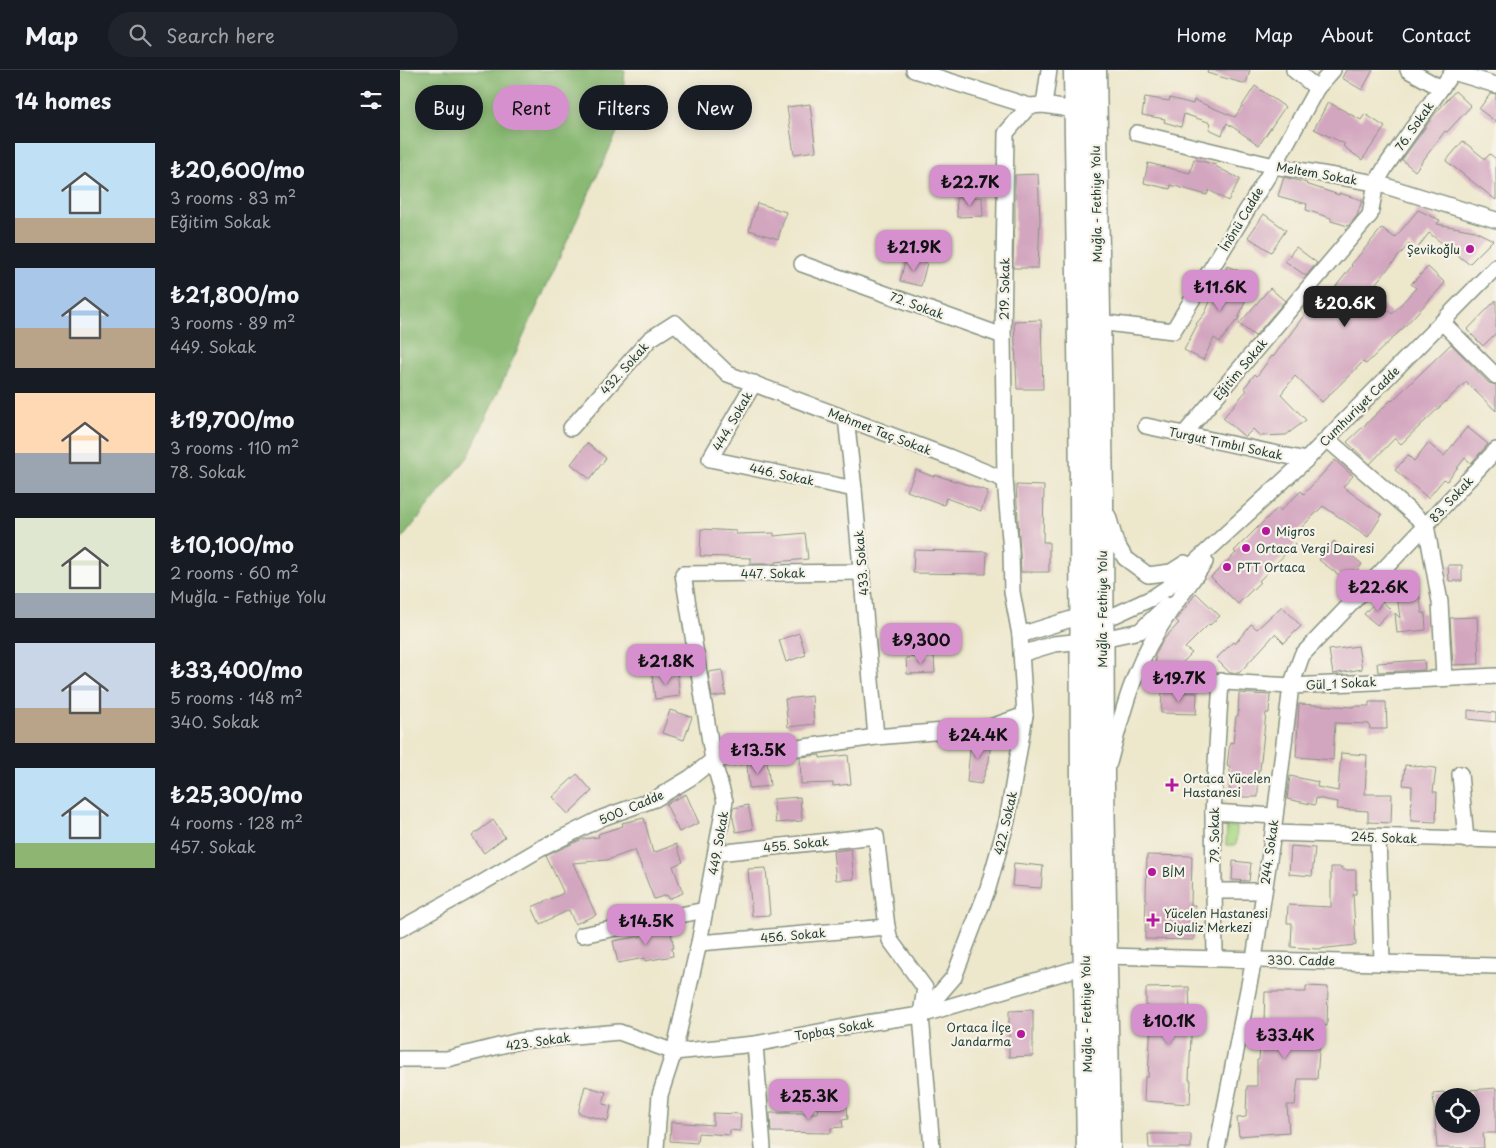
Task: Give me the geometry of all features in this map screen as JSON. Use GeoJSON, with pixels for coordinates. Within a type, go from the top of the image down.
{"type":"FeatureCollection","features":[{"type":"Feature","properties":{"kind":"highway","name":"Muğla - Fethiye Yolu"},"geometry":{"type":"LineString","coordinates":[[1075,70],[1092,617],[1082,804],[1109,1148]]}},
{"type":"Feature","properties":{"kind":"highway","name":"Muğla - Fethiye Yolu"},"geometry":{"type":"LineString","coordinates":[[1092,617],[1102,494],[1095,70]]}},
{"type":"Feature","properties":{"kind":"highway","name":"Muğla - Fethiye Yolu"},"geometry":{"type":"LineString","coordinates":[[1088,1148],[1103,784],[1092,640]]}},
{"type":"Feature","properties":{"kind":"street"},"geometry":{"type":"LineString","coordinates":[[914,70],[935,73],[1029,106],[1044,105],[1075,110]]}},
{"type":"Feature","properties":{"kind":"street"},"geometry":{"type":"LineString","coordinates":[[1044,105],[1049,70]]}},
{"type":"Feature","properties":{"kind":"street"},"geometry":{"type":"LineString","coordinates":[[1294,70],[1318,88]]}},
{"type":"Feature","properties":{"kind":"street","name":"İnönü Cadde"},"geometry":{"type":"LineString","coordinates":[[1098,322],[1173,331],[1274,166],[1318,88],[1333,70]]}},
{"type":"Feature","properties":{"kind":"street"},"geometry":{"type":"LineString","coordinates":[[1408,70],[1441,88]]}},
{"type":"Feature","properties":{"kind":"street"},"geometry":{"type":"LineString","coordinates":[[1454,71],[1496,85]]}},
{"type":"Feature","properties":{"kind":"street","name":"76. Sokak"},"geometry":{"type":"LineString","coordinates":[[1376,184],[1386,166],[1454,71]]}},
{"type":"Feature","properties":{"kind":"street","name":"219. Sokak"},"geometry":{"type":"LineString","coordinates":[[1005,480],[1003,336],[1006,133],[1029,106]]}},
{"type":"Feature","properties":{"kind":"street","name":"Meltem Sokak"},"geometry":{"type":"LineString","coordinates":[[1137,133],[1274,166],[1376,184],[1496,220]]}},
{"type":"Feature","properties":{"kind":"street","name":"Eğitim Sokak"},"geometry":{"type":"LineString","coordinates":[[1185,433],[1370,216],[1376,184]]}},
{"type":"Feature","properties":{"kind":"street","name":"72. Sokak"},"geometry":{"type":"LineString","coordinates":[[802,264],[1003,336]]}},
{"type":"Feature","properties":{"kind":"street","name":"Cumhuriyet Cadde"},"geometry":{"type":"LineString","coordinates":[[1218,542],[1306,460],[1496,267]]}},
{"type":"Feature","properties":{"kind":"street"},"geometry":{"type":"LineString","coordinates":[[1442,322],[1496,376]]}},
{"type":"Feature","properties":{"kind":"street","name":"432. Sokak"},"geometry":{"type":"LineString","coordinates":[[571,428],[650,339],[675,323],[728,374],[754,383]]}},
{"type":"Feature","properties":{"kind":"street","name":"Mehmet Taç Sokak"},"geometry":{"type":"LineString","coordinates":[[754,383],[1005,480]]}},
{"type":"Feature","properties":{"kind":"street","name":"444. Sokak"},"geometry":{"type":"LineString","coordinates":[[710,459],[754,383]]}},
{"type":"Feature","properties":{"kind":"street","name":"433. Sokak"},"geometry":{"type":"LineString","coordinates":[[846,418],[862,572],[876,738]]}},
{"type":"Feature","properties":{"kind":"street","name":"Turgut Tımbıl Sokak"},"geometry":{"type":"LineString","coordinates":[[1146,426],[1306,460]]}},
{"type":"Feature","properties":{"kind":"street"},"geometry":{"type":"LineString","coordinates":[[1327,439],[1426,525],[1440,602],[1444,678]]}},
{"type":"Feature","properties":{"kind":"street","name":"83. Sokak"},"geometry":{"type":"LineString","coordinates":[[1426,525],[1496,450]]}},
{"type":"Feature","properties":{"kind":"street","name":"446. Sokak"},"geometry":{"type":"LineString","coordinates":[[710,459],[854,489]]}},
{"type":"Feature","properties":{"kind":"street","name":"422. Sokak"},"geometry":{"type":"LineString","coordinates":[[921,1015],[954,977],[988,888],[1007,821],[1025,715],[1020,635],[1012,592],[1011,551],[1005,480]]}},
{"type":"Feature","properties":{"kind":"street"},"geometry":{"type":"LineString","coordinates":[[1102,494],[1116,543],[1125,558],[1148,575],[1171,572],[1218,542]]}},
{"type":"Feature","properties":{"kind":"street","name":"Gül_1 Sokak"},"geometry":{"type":"LineString","coordinates":[[1426,525],[1302,655],[1291,686],[1496,676]]}},
{"type":"Feature","properties":{"kind":"street"},"geometry":{"type":"LineString","coordinates":[[1020,635],[1092,617],[1115,615],[1152,598],[1167,588],[1218,542]]}},
{"type":"Feature","properties":{"kind":"street"},"geometry":{"type":"LineString","coordinates":[[1103,784],[1127,698],[1156,633],[1218,542]]}},
{"type":"Feature","properties":{"kind":"street","name":"447. Sokak"},"geometry":{"type":"LineString","coordinates":[[684,574],[862,572]]}},
{"type":"Feature","properties":{"kind":"street","name":"449. Sokak"},"geometry":{"type":"LineString","coordinates":[[674,1052],[699,943],[725,801],[713,760],[684,574]]}},
{"type":"Feature","properties":{"kind":"street"},"geometry":{"type":"LineString","coordinates":[[1022,654],[1054,644],[1092,640],[1140,631],[1189,586]]}},
{"type":"Feature","properties":{"kind":"street"},"geometry":{"type":"LineString","coordinates":[[1175,679],[1291,686]]}},
{"type":"Feature","properties":{"kind":"street","name":"79. Sokak"},"geometry":{"type":"LineString","coordinates":[[1214,958],[1213,812],[1221,681]]}},
{"type":"Feature","properties":{"kind":"street","name":"244. Sokak"},"geometry":{"type":"LineString","coordinates":[[1217,1148],[1254,959],[1273,833],[1291,686]]}},
{"type":"Feature","properties":{"kind":"street"},"geometry":{"type":"LineString","coordinates":[[713,760],[876,738],[990,727],[1025,715]]}},
{"type":"Feature","properties":{"kind":"street","name":"500. Cadde"},"geometry":{"type":"LineString","coordinates":[[400,928],[540,849],[602,818],[655,799],[690,778],[713,760]]}},
{"type":"Feature","properties":{"kind":"street"},"geometry":{"type":"LineString","coordinates":[[1460,774],[1466,840]]}},
{"type":"Feature","properties":{"kind":"street"},"geometry":{"type":"LineString","coordinates":[[1213,812],[1274,816]]}},
{"type":"Feature","properties":{"kind":"street","name":"245. Sokak"},"geometry":{"type":"LineString","coordinates":[[1273,833],[1496,840]]}},
{"type":"Feature","properties":{"kind":"street","name":"455. Sokak"},"geometry":{"type":"LineString","coordinates":[[717,853],[876,836],[887,927]]}},
{"type":"Feature","properties":{"kind":"street"},"geometry":{"type":"LineString","coordinates":[[1378,837],[1382,962]]}},
{"type":"Feature","properties":{"kind":"street"},"geometry":{"type":"LineString","coordinates":[[1214,891],[1264,891]]}},
{"type":"Feature","properties":{"kind":"street"},"geometry":{"type":"LineString","coordinates":[[582,935],[705,910]]}},
{"type":"Feature","properties":{"kind":"street"},"geometry":{"type":"LineString","coordinates":[[887,927],[890,940],[925,988],[921,1015],[932,1148]]}},
{"type":"Feature","properties":{"kind":"street","name":"456. Sokak"},"geometry":{"type":"LineString","coordinates":[[699,943],[887,927]]}},
{"type":"Feature","properties":{"kind":"street","name":"330. Cadde"},"geometry":{"type":"LineString","coordinates":[[1095,961],[1214,958],[1496,966]]}},
{"type":"Feature","properties":{"kind":"street","name":"Topbaş Sokak"},"geometry":{"type":"LineString","coordinates":[[674,1052],[755,1044],[866,1023],[921,1015],[1095,961]]}},
{"type":"Feature","properties":{"kind":"street","name":"423. Sokak"},"geometry":{"type":"LineString","coordinates":[[400,1059],[447,1059],[519,1041],[619,1032],[674,1052]]}},
{"type":"Feature","properties":{"kind":"street"},"geometry":{"type":"LineString","coordinates":[[755,1044],[763,1148]]}},
{"type":"Feature","properties":{"kind":"street"},"geometry":{"type":"LineString","coordinates":[[656,1148],[660,1095],[674,1052]]}},
{"type":"Feature","properties":{"kind":"green space"},"geometry":{"type":"Polygon","coordinates":[[[400,70],[625,70],[624,85],[579,85],[579,130],[618,130],[468,457],[400,541],[400,70]]]}},
{"type":"Feature","properties":{"kind":"green space"},"geometry":{"type":"Polygon","coordinates":[[[1227,826],[1237,827],[1236,845],[1226,845],[1227,826]]]}},
{"type":"Feature","properties":{"kind":"building"},"geometry":{"type":"Polygon","coordinates":[[[1208,70],[1250,70],[1246,84],[1207,73],[1208,70]]]}},
{"type":"Feature","properties":{"kind":"building"},"geometry":{"type":"Polygon","coordinates":[[[1346,70],[1373,70],[1362,90],[1342,78],[1346,70]]]}},
{"type":"Feature","properties":{"kind":"building"},"geometry":{"type":"Polygon","coordinates":[[[1255,86],[1285,107],[1259,145],[1227,123],[1222,135],[1209,129],[1211,123],[1184,114],[1181,127],[1164,122],[1165,119],[1142,115],[1145,97],[1169,101],[1170,98],[1193,104],[1194,100],[1235,117],[1255,86]]]}},
{"type":"Feature","properties":{"kind":"building"},"geometry":{"type":"Polygon","coordinates":[[[1455,91],[1471,106],[1447,132],[1445,131],[1415,171],[1402,160],[1434,115],[1455,91]]]}},
{"type":"Feature","properties":{"kind":"building"},"geometry":{"type":"Polygon","coordinates":[[[1491,93],[1496,94],[1496,122],[1479,109],[1491,93]]]}},
{"type":"Feature","properties":{"kind":"building"},"geometry":{"type":"Polygon","coordinates":[[[1328,102],[1361,120],[1365,114],[1385,127],[1362,160],[1343,146],[1345,144],[1314,129],[1328,102]]]}},
{"type":"Feature","properties":{"kind":"building"},"geometry":{"type":"Polygon","coordinates":[[[810,104],[816,151],[794,154],[787,107],[810,104]]]}},
{"type":"Feature","properties":{"kind":"building"},"geometry":{"type":"Polygon","coordinates":[[[1463,141],[1485,159],[1490,154],[1496,159],[1496,200],[1446,161],[1463,141]]]}},
{"type":"Feature","properties":{"kind":"building"},"geometry":{"type":"Polygon","coordinates":[[[1194,159],[1216,165],[1240,179],[1228,201],[1209,190],[1207,195],[1171,185],[1170,189],[1144,183],[1148,163],[1190,173],[1194,159]]]}},
{"type":"Feature","properties":{"kind":"building"},"geometry":{"type":"Polygon","coordinates":[[[1038,174],[1040,220],[1038,268],[1013,268],[1015,175],[1038,174]]]}},
{"type":"Feature","properties":{"kind":"building"},"geometry":{"type":"Polygon","coordinates":[[[1284,177],[1339,195],[1339,193],[1362,200],[1357,216],[1348,226],[1306,210],[1307,204],[1278,196],[1284,177]]]}},
{"type":"Feature","properties":{"kind":"building"},"geometry":{"type":"Polygon","coordinates":[[[982,197],[983,216],[957,217],[956,198],[982,197]]]}},
{"type":"Feature","properties":{"kind":"building"},"geometry":{"type":"Polygon","coordinates":[[[757,203],[786,212],[778,239],[749,230],[757,203]]]}},
{"type":"Feature","properties":{"kind":"building"},"geometry":{"type":"Polygon","coordinates":[[[1418,210],[1440,220],[1437,224],[1475,231],[1493,240],[1469,264],[1429,233],[1416,250],[1409,244],[1369,291],[1392,314],[1416,288],[1411,284],[1428,267],[1445,283],[1366,364],[1363,362],[1322,402],[1295,376],[1281,394],[1306,420],[1286,435],[1260,436],[1253,429],[1245,437],[1223,418],[1247,390],[1244,388],[1255,374],[1257,376],[1273,357],[1306,313],[1308,315],[1326,293],[1329,295],[1382,228],[1395,238],[1418,210]]]}},
{"type":"Feature","properties":{"kind":"building"},"geometry":{"type":"Polygon","coordinates":[[[1264,214],[1286,230],[1271,252],[1248,237],[1264,214]]]}},
{"type":"Feature","properties":{"kind":"building"},"geometry":{"type":"Polygon","coordinates":[[[1296,247],[1317,263],[1306,276],[1285,261],[1296,247]]]}},
{"type":"Feature","properties":{"kind":"building"},"geometry":{"type":"Polygon","coordinates":[[[906,258],[927,263],[921,286],[900,281],[906,258]]]}},
{"type":"Feature","properties":{"kind":"building"},"geometry":{"type":"Polygon","coordinates":[[[1227,266],[1254,277],[1247,287],[1250,289],[1237,322],[1220,342],[1214,338],[1203,360],[1184,350],[1196,324],[1205,313],[1215,290],[1217,291],[1227,266]]]}},
{"type":"Feature","properties":{"kind":"building"},"geometry":{"type":"Polygon","coordinates":[[[1270,288],[1285,301],[1255,336],[1239,324],[1270,288]]]}},
{"type":"Feature","properties":{"kind":"building"},"geometry":{"type":"Polygon","coordinates":[[[1496,300],[1496,333],[1483,346],[1467,330],[1496,300]]]}},
{"type":"Feature","properties":{"kind":"building"},"geometry":{"type":"Polygon","coordinates":[[[1041,320],[1043,389],[1017,389],[1014,321],[1041,320]]]}},
{"type":"Feature","properties":{"kind":"building"},"geometry":{"type":"Polygon","coordinates":[[[1451,344],[1489,383],[1496,385],[1496,411],[1466,382],[1401,444],[1395,438],[1370,464],[1347,442],[1451,344]]]}},
{"type":"Feature","properties":{"kind":"building"},"geometry":{"type":"Polygon","coordinates":[[[1467,427],[1488,444],[1471,463],[1465,458],[1447,481],[1444,479],[1428,498],[1395,470],[1408,455],[1414,461],[1428,443],[1444,456],[1467,427]]]}},
{"type":"Feature","properties":{"kind":"building"},"geometry":{"type":"Polygon","coordinates":[[[587,443],[606,458],[590,479],[571,464],[587,443]]]}},
{"type":"Feature","properties":{"kind":"building"},"geometry":{"type":"Polygon","coordinates":[[[1335,460],[1353,476],[1343,487],[1382,515],[1368,537],[1323,506],[1290,539],[1295,544],[1238,604],[1211,577],[1236,553],[1234,551],[1268,517],[1278,508],[1280,511],[1301,491],[1304,494],[1335,460]]]}},
{"type":"Feature","properties":{"kind":"building"},"geometry":{"type":"Polygon","coordinates":[[[916,470],[934,477],[935,475],[988,491],[981,511],[946,498],[944,505],[907,491],[916,470]]]}},
{"type":"Feature","properties":{"kind":"building"},"geometry":{"type":"Polygon","coordinates":[[[1016,485],[1044,486],[1043,542],[1049,542],[1049,572],[1021,572],[1016,485]]]}},
{"type":"Feature","properties":{"kind":"building"},"geometry":{"type":"Polygon","coordinates":[[[701,529],[736,531],[736,534],[774,533],[774,536],[805,533],[808,559],[775,562],[775,564],[751,564],[751,558],[700,556],[701,529]]]}},
{"type":"Feature","properties":{"kind":"building"},"geometry":{"type":"Polygon","coordinates":[[[1334,541],[1362,564],[1348,582],[1319,560],[1334,541]]]}},
{"type":"Feature","properties":{"kind":"building"},"geometry":{"type":"Polygon","coordinates":[[[914,550],[987,552],[986,574],[913,573],[914,550]]]}},
{"type":"Feature","properties":{"kind":"building"},"geometry":{"type":"Polygon","coordinates":[[[1448,565],[1462,565],[1462,581],[1449,581],[1448,565]]]}},
{"type":"Feature","properties":{"kind":"building"},"geometry":{"type":"Polygon","coordinates":[[[1418,586],[1422,613],[1425,613],[1426,630],[1397,633],[1395,613],[1400,618],[1396,589],[1418,586]]]}},
{"type":"Feature","properties":{"kind":"building"},"geometry":{"type":"Polygon","coordinates":[[[1196,593],[1220,616],[1209,624],[1185,648],[1192,653],[1175,670],[1156,671],[1155,655],[1163,640],[1179,623],[1176,620],[1196,593]]]}},
{"type":"Feature","properties":{"kind":"building"},"geometry":{"type":"Polygon","coordinates":[[[1379,598],[1391,610],[1377,625],[1364,614],[1379,598]]]}},
{"type":"Feature","properties":{"kind":"building"},"geometry":{"type":"Polygon","coordinates":[[[1282,606],[1301,626],[1284,643],[1275,634],[1239,673],[1230,673],[1216,659],[1233,642],[1235,644],[1251,624],[1257,629],[1282,606]]]}},
{"type":"Feature","properties":{"kind":"building"},"geometry":{"type":"Polygon","coordinates":[[[1477,617],[1479,664],[1453,665],[1450,618],[1477,617]]]}},
{"type":"Feature","properties":{"kind":"building"},"geometry":{"type":"Polygon","coordinates":[[[799,633],[806,655],[786,662],[779,640],[799,633]]]}},
{"type":"Feature","properties":{"kind":"building"},"geometry":{"type":"Polygon","coordinates":[[[1358,646],[1362,669],[1333,674],[1329,650],[1358,646]]]}},
{"type":"Feature","properties":{"kind":"building"},"geometry":{"type":"Polygon","coordinates":[[[934,656],[935,673],[907,674],[906,658],[934,656]]]}},
{"type":"Feature","properties":{"kind":"building"},"geometry":{"type":"Polygon","coordinates":[[[1424,660],[1425,670],[1378,672],[1377,663],[1424,660]]]}},
{"type":"Feature","properties":{"kind":"building"},"geometry":{"type":"Polygon","coordinates":[[[722,670],[726,695],[712,697],[708,672],[722,670]]]}},
{"type":"Feature","properties":{"kind":"building"},"geometry":{"type":"Polygon","coordinates":[[[677,672],[680,696],[655,699],[652,675],[677,672]]]}},
{"type":"Feature","properties":{"kind":"building"},"geometry":{"type":"Polygon","coordinates":[[[1162,692],[1197,693],[1196,714],[1161,713],[1162,692]]]}},
{"type":"Feature","properties":{"kind":"building"},"geometry":{"type":"Polygon","coordinates":[[[1239,693],[1270,695],[1269,713],[1266,713],[1260,770],[1258,770],[1258,797],[1230,797],[1230,767],[1227,766],[1230,742],[1233,743],[1236,716],[1238,716],[1239,693]]]}},
{"type":"Feature","properties":{"kind":"building"},"geometry":{"type":"Polygon","coordinates":[[[812,696],[814,724],[788,727],[785,699],[812,696]]]}},
{"type":"Feature","properties":{"kind":"building"},"geometry":{"type":"Polygon","coordinates":[[[1369,702],[1386,702],[1387,729],[1370,729],[1369,724],[1335,723],[1333,760],[1296,757],[1299,704],[1353,707],[1369,706],[1369,702]]]}},
{"type":"Feature","properties":{"kind":"building"},"geometry":{"type":"Polygon","coordinates":[[[670,710],[692,717],[684,740],[662,733],[670,710]]]}},
{"type":"Feature","properties":{"kind":"building"},"geometry":{"type":"Polygon","coordinates":[[[1468,710],[1496,713],[1496,722],[1468,719],[1468,710]]]}},
{"type":"Feature","properties":{"kind":"building"},"geometry":{"type":"Polygon","coordinates":[[[971,739],[991,740],[989,761],[981,784],[967,782],[971,739]]]}},
{"type":"Feature","properties":{"kind":"building"},"geometry":{"type":"Polygon","coordinates":[[[1341,753],[1367,755],[1365,794],[1392,794],[1391,823],[1368,822],[1368,811],[1337,809],[1338,802],[1316,798],[1315,805],[1287,799],[1290,776],[1318,782],[1317,787],[1338,791],[1341,753]]]}},
{"type":"Feature","properties":{"kind":"building"},"geometry":{"type":"Polygon","coordinates":[[[820,755],[820,758],[848,755],[851,784],[833,786],[833,783],[801,784],[800,757],[820,755]]]}},
{"type":"Feature","properties":{"kind":"building"},"geometry":{"type":"Polygon","coordinates":[[[767,762],[770,786],[749,788],[747,765],[767,762]]]}},
{"type":"Feature","properties":{"kind":"building"},"geometry":{"type":"Polygon","coordinates":[[[1405,765],[1436,768],[1433,792],[1437,792],[1436,822],[1411,821],[1412,786],[1403,785],[1405,765]]]}},
{"type":"Feature","properties":{"kind":"building"},"geometry":{"type":"Polygon","coordinates":[[[577,774],[592,791],[568,814],[552,797],[577,774]]]}},
{"type":"Feature","properties":{"kind":"building"},"geometry":{"type":"Polygon","coordinates":[[[686,794],[699,823],[679,832],[666,804],[686,794]]]}},
{"type":"Feature","properties":{"kind":"building"},"geometry":{"type":"Polygon","coordinates":[[[800,797],[802,821],[776,823],[773,799],[800,797]]]}},
{"type":"Feature","properties":{"kind":"building"},"geometry":{"type":"Polygon","coordinates":[[[748,805],[753,829],[736,832],[732,814],[733,808],[748,805]]]}},
{"type":"Feature","properties":{"kind":"building"},"geometry":{"type":"Polygon","coordinates":[[[644,818],[653,853],[676,844],[683,862],[673,866],[683,893],[668,899],[667,895],[654,899],[635,850],[607,860],[573,863],[596,915],[575,924],[569,910],[540,924],[532,907],[562,894],[563,891],[546,856],[582,839],[599,837],[598,834],[623,826],[622,823],[644,818]]]}},
{"type":"Feature","properties":{"kind":"building"},"geometry":{"type":"Polygon","coordinates":[[[493,820],[505,837],[484,853],[472,836],[493,820]]]}},
{"type":"Feature","properties":{"kind":"building"},"geometry":{"type":"Polygon","coordinates":[[[1291,846],[1315,848],[1312,876],[1289,874],[1291,846]]]}},
{"type":"Feature","properties":{"kind":"building"},"geometry":{"type":"Polygon","coordinates":[[[851,849],[854,879],[836,880],[833,851],[851,849]]]}},
{"type":"Feature","properties":{"kind":"building"},"geometry":{"type":"Polygon","coordinates":[[[1147,855],[1192,856],[1191,905],[1195,905],[1194,940],[1145,939],[1147,855]]]}},
{"type":"Feature","properties":{"kind":"building"},"geometry":{"type":"Polygon","coordinates":[[[1233,861],[1251,863],[1249,881],[1232,880],[1233,861]]]}},
{"type":"Feature","properties":{"kind":"building"},"geometry":{"type":"Polygon","coordinates":[[[1014,863],[1043,866],[1041,888],[1012,886],[1014,863]]]}},
{"type":"Feature","properties":{"kind":"building"},"geometry":{"type":"Polygon","coordinates":[[[1331,867],[1342,867],[1342,870],[1356,870],[1356,894],[1353,894],[1356,945],[1318,949],[1291,947],[1292,923],[1287,923],[1288,905],[1331,907],[1331,867]]]}},
{"type":"Feature","properties":{"kind":"building"},"geometry":{"type":"Polygon","coordinates":[[[766,868],[770,915],[752,916],[748,869],[766,868]]]}},
{"type":"Feature","properties":{"kind":"building"},"geometry":{"type":"Polygon","coordinates":[[[670,927],[674,948],[672,948],[673,956],[645,961],[645,958],[618,963],[613,941],[641,936],[640,933],[670,927]]]}},
{"type":"Feature","properties":{"kind":"building"},"geometry":{"type":"Polygon","coordinates":[[[1306,986],[1328,987],[1327,1026],[1321,1025],[1317,1079],[1298,1079],[1295,1105],[1287,1105],[1289,1132],[1239,1136],[1237,1118],[1246,1117],[1247,1086],[1257,1086],[1257,1060],[1259,1060],[1261,1036],[1305,1040],[1306,1021],[1264,1021],[1265,992],[1306,992],[1306,986]]]}},
{"type":"Feature","properties":{"kind":"building"},"geometry":{"type":"Polygon","coordinates":[[[1189,987],[1191,1037],[1190,1104],[1144,1101],[1145,1077],[1148,1077],[1151,1020],[1146,1020],[1146,988],[1189,987]]]}},
{"type":"Feature","properties":{"kind":"building","name":"Ortaca İlçe Jandarma"},"geometry":{"type":"Polygon","coordinates":[[[1033,1010],[1033,1056],[1009,1057],[1009,1011],[1033,1010]]]}},
{"type":"Feature","properties":{"kind":"building"},"geometry":{"type":"Polygon","coordinates":[[[585,1086],[606,1092],[603,1104],[611,1106],[608,1121],[578,1113],[585,1086]]]}},
{"type":"Feature","properties":{"kind":"building"},"geometry":{"type":"Polygon","coordinates":[[[1496,1088],[1496,1133],[1483,1133],[1484,1148],[1437,1148],[1436,1133],[1480,1133],[1480,1089],[1496,1088]]]}},
{"type":"Feature","properties":{"kind":"building"},"geometry":{"type":"Polygon","coordinates":[[[1433,1093],[1435,1093],[1435,1120],[1433,1093]]]}},
{"type":"Feature","properties":{"kind":"building"},"geometry":{"type":"Polygon","coordinates":[[[847,1106],[848,1119],[842,1120],[843,1127],[831,1128],[831,1133],[771,1132],[770,1113],[818,1113],[817,1108],[847,1106]]]}},
{"type":"Feature","properties":{"kind":"building"},"geometry":{"type":"Polygon","coordinates":[[[713,1113],[741,1114],[740,1131],[730,1130],[730,1135],[698,1133],[697,1143],[670,1141],[671,1122],[713,1125],[713,1113]]]}},
{"type":"Feature","properties":{"kind":"building"},"geometry":{"type":"Polygon","coordinates":[[[1148,1134],[1191,1134],[1191,1148],[1149,1148],[1148,1134]]]}},
{"type":"Feature","properties":{"kind":"place","name":"Şevikoğlu"},"geometry":{"type":"Point","coordinates":[1470,249]}},
{"type":"Feature","properties":{"kind":"place","name":"Migros"},"geometry":{"type":"Point","coordinates":[1266,531]}},
{"type":"Feature","properties":{"kind":"place","name":"Ortaca Vergi Dairesi"},"geometry":{"type":"Point","coordinates":[1246,548]}},
{"type":"Feature","properties":{"kind":"place","name":"PTT Ortaca"},"geometry":{"type":"Point","coordinates":[1227,567]}},
{"type":"Feature","properties":{"kind":"place","name":"Ortaca Yücelen Hastanesi"},"geometry":{"type":"Point","coordinates":[1172,785]}},
{"type":"Feature","properties":{"kind":"place","name":"BİM"},"geometry":{"type":"Point","coordinates":[1152,872]}},
{"type":"Feature","properties":{"kind":"place","name":"Yücelen Hastanesi Diyaliz Merkezi"},"geometry":{"type":"Point","coordinates":[1153,920]}},
{"type":"Feature","properties":{"kind":"place","name":"Ortaca İlçe Jandarma"},"geometry":{"type":"Point","coordinates":[1021,1034]}}]}
